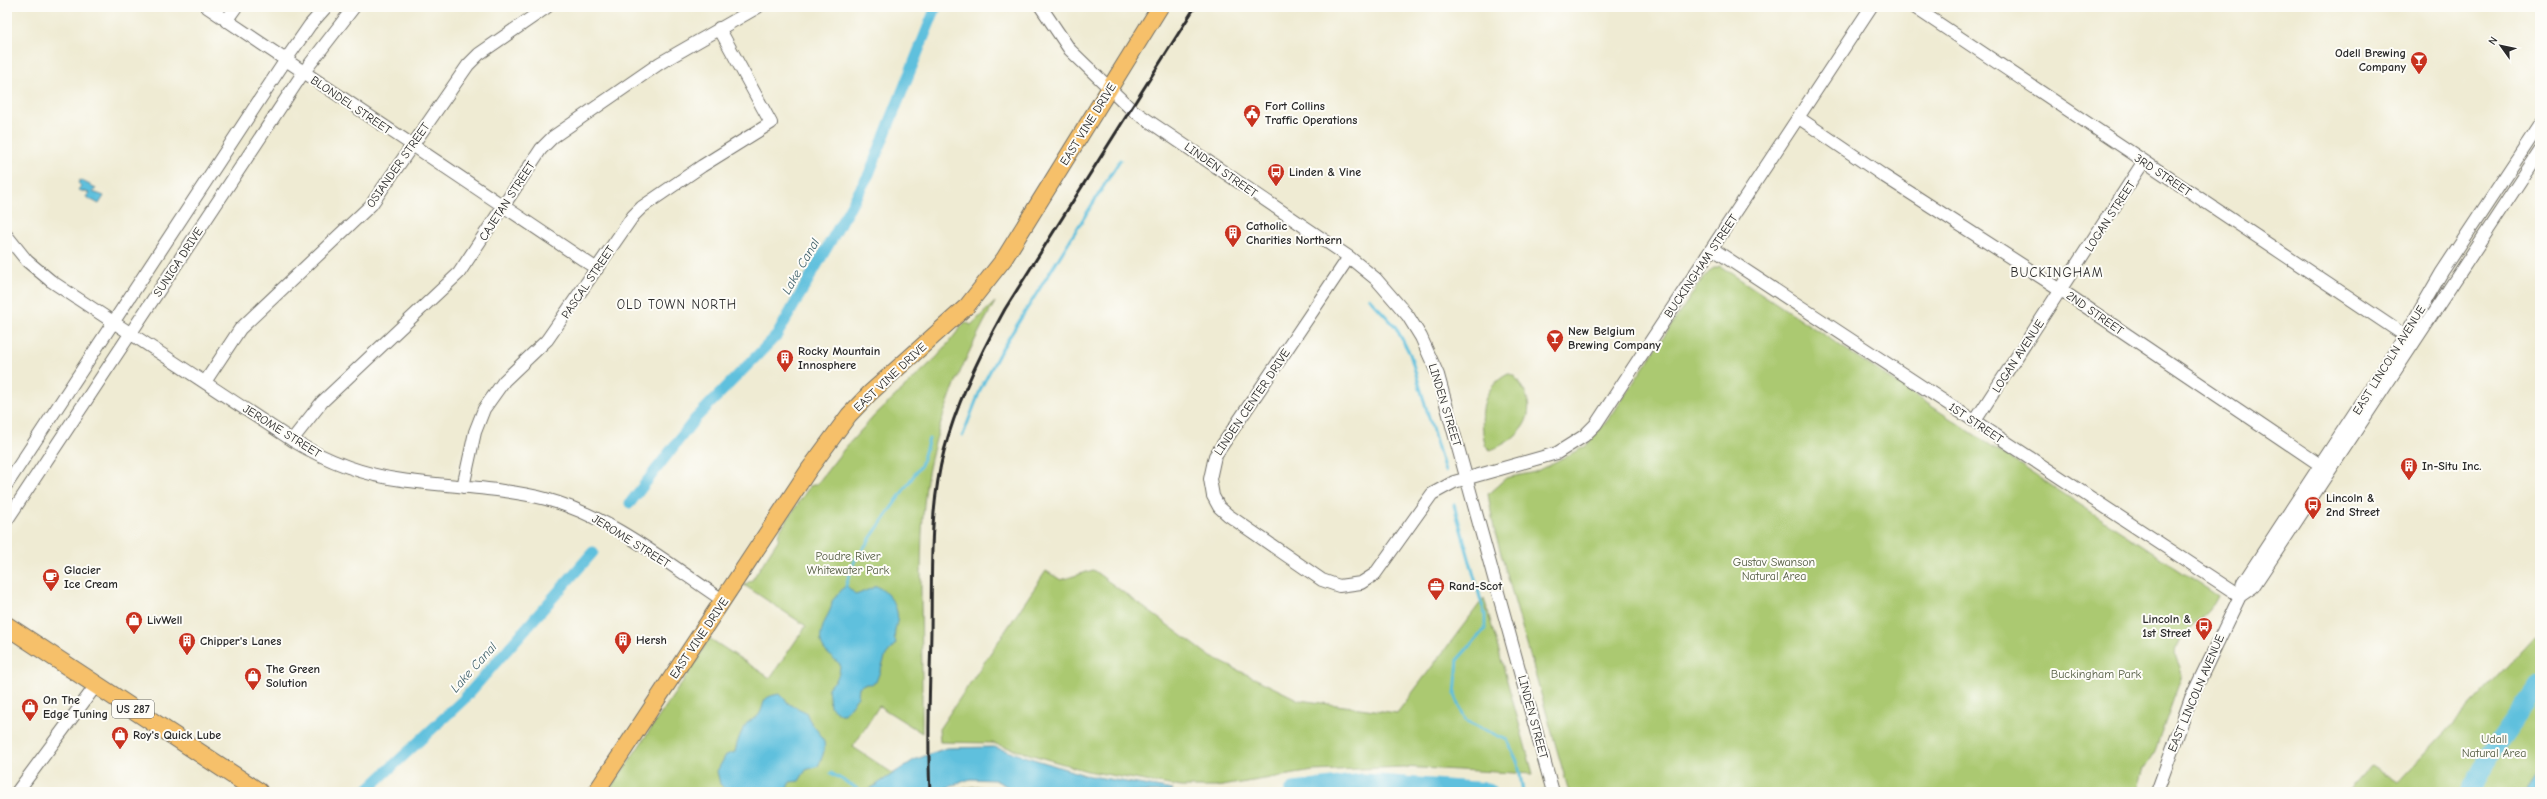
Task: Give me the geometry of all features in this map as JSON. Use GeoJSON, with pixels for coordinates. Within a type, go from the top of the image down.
{"type":"FeatureCollection","features":[{"type":"Feature","properties":{"kind":"highway","name":"US 287"},"geometry":{"type":"LineString","coordinates":[[7,626],[259,792]]}},
{"type":"Feature","properties":{"kind":"main road","name":"EAST VINE DRIVE"},"geometry":{"type":"LineString","coordinates":[[596,792],[724,601],[810,468],[849,415],[870,392],[949,324],[984,287],[1004,259],[1160,7]]}},
{"type":"Feature","properties":{"kind":"street","name":"BLONDEL STREET"},"geometry":{"type":"LineString","coordinates":[[207,7],[285,62],[597,269]]}},
{"type":"Feature","properties":{"kind":"street"},"geometry":{"type":"LineString","coordinates":[[226,21],[236,7]]}},
{"type":"Feature","properties":{"kind":"street","name":"SUNIGA DRIVE"},"geometry":{"type":"LineString","coordinates":[[7,484],[285,62],[310,25],[326,7]]}},
{"type":"Feature","properties":{"kind":"street","name":"SUNIGA DRIVE"},"geometry":{"type":"LineString","coordinates":[[7,520],[303,73],[354,7]]}},
{"type":"Feature","properties":{"kind":"street","name":"OSIANDER STREET"},"geometry":{"type":"LineString","coordinates":[[206,382],[240,329],[371,205],[459,77],[479,54],[547,7]]}},
{"type":"Feature","properties":{"kind":"street","name":"CAJETAN STREET"},"geometry":{"type":"LineString","coordinates":[[292,440],[322,402],[458,273],[541,149],[553,137],[660,63],[758,7]]}},
{"type":"Feature","properties":{"kind":"street","name":"LINDEN STREET"},"geometry":{"type":"LineString","coordinates":[[1041,7],[1070,50],[1131,109],[1349,257],[1390,293],[1421,337],[1438,375],[1553,792]]}},
{"type":"Feature","properties":{"kind":"street","name":"BUCKINGHAM STREET"},"geometry":{"type":"LineString","coordinates":[[1466,479],[1557,453],[1584,436],[1605,411],[1871,7]]}},
{"type":"Feature","properties":{"kind":"street","name":"3RD STREET"},"geometry":{"type":"LineString","coordinates":[[1914,7],[2409,339]]}},
{"type":"Feature","properties":{"kind":"street","name":"PASCAL STREET"},"geometry":{"type":"LineString","coordinates":[[463,487],[475,432],[484,409],[504,381],[547,340],[633,216],[642,207],[771,123],[719,28]]}},
{"type":"Feature","properties":{"kind":"street","name":"2ND STREET"},"geometry":{"type":"LineString","coordinates":[[1799,118],[1884,176],[2062,290],[2325,468]]}},
{"type":"Feature","properties":{"kind":"street","name":"EAST LINCOLN AVENUE"},"geometry":{"type":"LineString","coordinates":[[2409,339],[2442,272],[2540,124]]}},
{"type":"Feature","properties":{"kind":"street","name":"EAST LINCOLN AVENUE"},"geometry":{"type":"LineString","coordinates":[[2157,792],[2191,698],[2240,596],[2253,587],[2325,468],[2409,339],[2540,151]]}},
{"type":"Feature","properties":{"kind":"street","name":"LOGAN STREET"},"geometry":{"type":"LineString","coordinates":[[2062,290],[2144,161]]}},
{"type":"Feature","properties":{"kind":"street","name":"JEROME STREET"},"geometry":{"type":"LineString","coordinates":[[7,236],[27,261],[51,281],[292,440],[321,456],[379,476],[522,493],[572,508],[621,532],[724,601]]}},
{"type":"Feature","properties":{"kind":"street","name":"1ST STREET"},"geometry":{"type":"LineString","coordinates":[[1712,249],[2240,596]]}},
{"type":"Feature","properties":{"kind":"street","name":"LINDEN CENTER DRIVE"},"geometry":{"type":"LineString","coordinates":[[1349,257],[1215,456],[1210,479],[1213,496],[1228,515],[1322,580],[1339,586],[1352,586],[1375,574],[1432,494],[1446,485],[1466,479]]}},
{"type":"Feature","properties":{"kind":"street","name":"LOGAN AVENUE"},"geometry":{"type":"LineString","coordinates":[[1975,422],[2062,290]]}},
{"type":"Feature","properties":{"kind":"street"},"geometry":{"type":"LineString","coordinates":[[17,792],[96,684]]}},
{"type":"Feature","properties":{"kind":"green space","name":"Gustav Swanson Natural Area"},"geometry":{"type":"Polygon","coordinates":[[[1720,266],[2218,596],[2209,610],[2184,633],[2176,647],[2175,652],[2181,670],[2181,678],[2155,751],[2144,768],[2137,792],[1569,792],[1494,529],[1488,494],[1506,478],[1535,472],[1586,446],[1612,415],[1700,282],[1712,269],[1720,266]]]}},
{"type":"Feature","properties":{"kind":"green space","name":"Poudre River Whitewater Park"},"geometry":{"type":"Polygon","coordinates":[[[995,302],[984,322],[955,385],[939,428],[928,473],[921,552],[922,733],[879,706],[853,747],[906,782],[911,792],[608,792],[698,659],[709,638],[770,678],[806,626],[744,585],[752,580],[778,540],[779,532],[810,486],[817,484],[845,448],[875,415],[938,356],[965,322],[971,325],[995,302]]]}},
{"type":"Feature","properties":{"kind":"green space"},"geometry":{"type":"Polygon","coordinates":[[[1508,374],[1513,375],[1516,378],[1527,397],[1529,407],[1528,416],[1518,433],[1510,440],[1490,450],[1485,445],[1483,435],[1482,415],[1484,405],[1491,388],[1498,380],[1508,374]]]}},
{"type":"Feature","properties":{"kind":"green space"},"geometry":{"type":"Polygon","coordinates":[[[1093,570],[1211,657],[1299,700],[1397,713],[1484,598],[1533,774],[1403,767],[1313,771],[1216,787],[1181,787],[1087,771],[992,743],[940,742],[939,729],[1046,571],[1061,580],[1093,570]]]}},
{"type":"Feature","properties":{"kind":"green space","name":"Udall Natural Area"},"geometry":{"type":"Polygon","coordinates":[[[2540,631],[2540,792],[2348,792],[2372,765],[2398,782],[2540,631]]]}},
{"type":"Feature","properties":{"kind":"green space"},"geometry":{"type":"Polygon","coordinates":[[[977,786],[1000,792],[945,792],[977,786]]]}},
{"type":"Feature","properties":{"kind":"water"},"geometry":{"type":"Polygon","coordinates":[[[80,180],[96,188],[93,192],[104,196],[99,204],[86,197],[89,193],[78,190],[81,186],[78,183],[80,180]]]}},
{"type":"Feature","properties":{"kind":"water"},"geometry":{"type":"Polygon","coordinates":[[[846,585],[856,595],[877,586],[887,594],[892,601],[898,616],[894,634],[896,643],[886,655],[876,682],[864,684],[859,687],[858,697],[844,714],[840,714],[830,706],[828,687],[837,677],[840,664],[825,651],[822,646],[821,636],[822,629],[831,609],[832,601],[846,585]]]}},
{"type":"Feature","properties":{"kind":"water"},"geometry":{"type":"Polygon","coordinates":[[[780,694],[789,704],[806,712],[824,741],[823,755],[818,766],[806,770],[799,781],[790,782],[785,792],[728,792],[720,784],[717,771],[726,755],[735,752],[738,741],[747,723],[758,716],[766,699],[773,695],[780,694]]]}},
{"type":"Feature","properties":{"kind":"water"},"geometry":{"type":"Polygon","coordinates":[[[994,747],[1085,775],[1173,790],[1172,792],[1025,792],[1012,789],[995,780],[970,779],[935,792],[865,792],[914,760],[946,748],[994,747]]]}},
{"type":"Feature","properties":{"kind":"water"},"geometry":{"type":"Polygon","coordinates":[[[2536,774],[2540,775],[2540,792],[2524,792],[2536,774]]]}},
{"type":"Feature","properties":{"kind":"waterway","name":"Lake Canal"},"geometry":{"type":"LineString","coordinates":[[630,503],[695,419],[777,335],[869,174],[936,7]]}},
{"type":"Feature","properties":{"kind":"waterway"},"geometry":{"type":"LineString","coordinates":[[963,435],[981,388],[1000,352],[1120,160]]}},
{"type":"Feature","properties":{"kind":"waterway"},"geometry":{"type":"LineString","coordinates":[[1369,298],[1395,326],[1410,354],[1445,471]]}},
{"type":"Feature","properties":{"kind":"waterway"},"geometry":{"type":"LineString","coordinates":[[846,585],[854,562],[921,465],[929,439]]}},
{"type":"Feature","properties":{"kind":"waterway"},"geometry":{"type":"LineString","coordinates":[[1454,505],[1485,615],[1485,629],[1458,659],[1455,695],[1466,721],[1507,740],[1518,763],[1523,792]]}},
{"type":"Feature","properties":{"kind":"waterway","name":"Lake Canal"},"geometry":{"type":"LineString","coordinates":[[365,792],[463,700],[593,552]]}},
{"type":"Feature","properties":{"kind":"waterway"},"geometry":{"type":"LineString","coordinates":[[2470,792],[2491,753],[2540,684]]}},
{"type":"Feature","properties":{"kind":"waterway"},"geometry":{"type":"LineString","coordinates":[[831,773],[863,792]]}},
{"type":"Feature","properties":{"kind":"waterway"},"geometry":{"type":"LineString","coordinates":[[1294,792],[1363,783],[1488,792]]}},
{"type":"Feature","properties":{"kind":"railway"},"geometry":{"type":"LineString","coordinates":[[930,792],[929,732],[932,541],[939,473],[949,432],[970,378],[1005,309],[1195,7]]}},
{"type":"Feature","properties":{"kind":"place","name":"Odell Brewing Company"},"geometry":{"type":"Point","coordinates":[2419,75]}},
{"type":"Feature","properties":{"kind":"place","name":"Fort Collins Traffic Operations"},"geometry":{"type":"Point","coordinates":[1252,128]}},
{"type":"Feature","properties":{"kind":"place","name":"Linden & Vine"},"geometry":{"type":"Point","coordinates":[1276,187]}},
{"type":"Feature","properties":{"kind":"place","name":"Catholic Charities Northern"},"geometry":{"type":"Point","coordinates":[1233,248]}},
{"type":"Feature","properties":{"kind":"place","name":"New Belgium Brewing Company"},"geometry":{"type":"Point","coordinates":[1555,353]}},
{"type":"Feature","properties":{"kind":"place","name":"Rocky Mountain Innosphere"},"geometry":{"type":"Point","coordinates":[785,373]}},
{"type":"Feature","properties":{"kind":"place","name":"In-Situ Inc."},"geometry":{"type":"Point","coordinates":[2409,481]}},
{"type":"Feature","properties":{"kind":"place","name":"Lincoln & 2nd Street"},"geometry":{"type":"Point","coordinates":[2313,520]}},
{"type":"Feature","properties":{"kind":"place","name":"Glacier Ice Cream"},"geometry":{"type":"Point","coordinates":[51,592]}},
{"type":"Feature","properties":{"kind":"place","name":"Rand-Scot"},"geometry":{"type":"Point","coordinates":[1436,601]}},
{"type":"Feature","properties":{"kind":"place","name":"LivWell"},"geometry":{"type":"Point","coordinates":[134,635]}},
{"type":"Feature","properties":{"kind":"place","name":"Lincoln & 1st Street"},"geometry":{"type":"Point","coordinates":[2204,641]}},
{"type":"Feature","properties":{"kind":"place","name":"Hersh"},"geometry":{"type":"Point","coordinates":[623,655]}},
{"type":"Feature","properties":{"kind":"place","name":"Chipper's Lanes"},"geometry":{"type":"Point","coordinates":[187,656]}},
{"type":"Feature","properties":{"kind":"place","name":"The Green Solution"},"geometry":{"type":"Point","coordinates":[253,691]}},
{"type":"Feature","properties":{"kind":"place","name":"On The Edge Tuning"},"geometry":{"type":"Point","coordinates":[30,722]}},
{"type":"Feature","properties":{"kind":"place","name":"Roy's Quick Lube"},"geometry":{"type":"Point","coordinates":[120,750]}},
{"type":"Feature","properties":{"kind":"district","name":"BUCKINGHAM"},"geometry":{"type":"Point","coordinates":[2057,272]}},
{"type":"Feature","properties":{"kind":"district","name":"OLD TOWN NORTH"},"geometry":{"type":"Point","coordinates":[677,304]}},
{"type":"Feature","properties":{"kind":"park label","name":"Buckingham Park"},"geometry":{"type":"Point","coordinates":[2096,674]}}]}
